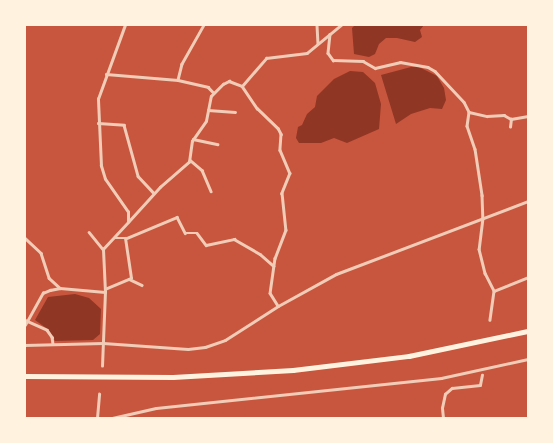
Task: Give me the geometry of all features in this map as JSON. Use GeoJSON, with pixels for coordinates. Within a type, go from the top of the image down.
{"type":"FeatureCollection","features":[{"type":"Feature","properties":{"kind":"highway"},"geometry":{"type":"LineString","coordinates":[[25,376],[144,378],[293,370],[409,356],[528,331]]}},
{"type":"Feature","properties":{"kind":"street"},"geometry":{"type":"LineString","coordinates":[[126,25],[98,98],[98,123],[101,166],[108,184],[128,212],[128,222]]}},
{"type":"Feature","properties":{"kind":"street"},"geometry":{"type":"LineString","coordinates":[[178,80],[185,58],[204,25]]}},
{"type":"Feature","properties":{"kind":"street"},"geometry":{"type":"LineString","coordinates":[[316,25],[319,44]]}},
{"type":"Feature","properties":{"kind":"street"},"geometry":{"type":"LineString","coordinates":[[242,86],[269,57],[307,53],[341,25]]}},
{"type":"Feature","properties":{"kind":"street"},"geometry":{"type":"LineString","coordinates":[[330,34],[328,53],[333,60],[363,61],[375,68],[400,62],[428,68],[435,71],[459,96],[469,112],[466,126],[475,149],[482,195],[483,218],[479,249],[485,273],[494,291],[490,320]]}},
{"type":"Feature","properties":{"kind":"street"},"geometry":{"type":"LineString","coordinates":[[106,74],[178,80],[208,87],[214,93]]}},
{"type":"Feature","properties":{"kind":"street"},"geometry":{"type":"LineString","coordinates":[[103,249],[154,193],[190,160],[193,139],[206,121],[211,96],[229,81],[242,86],[257,108],[278,128],[281,134],[280,150],[290,173],[282,193],[286,230],[274,266],[270,293],[278,306]]}},
{"type":"Feature","properties":{"kind":"street"},"geometry":{"type":"LineString","coordinates":[[208,110],[235,112]]}},
{"type":"Feature","properties":{"kind":"street"},"geometry":{"type":"LineString","coordinates":[[469,112],[487,116],[504,115],[510,119],[528,116]]}},
{"type":"Feature","properties":{"kind":"street"},"geometry":{"type":"LineString","coordinates":[[510,119],[510,127]]}},
{"type":"Feature","properties":{"kind":"street"},"geometry":{"type":"LineString","coordinates":[[98,123],[124,125],[138,176],[154,193]]}},
{"type":"Feature","properties":{"kind":"street"},"geometry":{"type":"LineString","coordinates":[[193,139],[217,144]]}},
{"type":"Feature","properties":{"kind":"street"},"geometry":{"type":"LineString","coordinates":[[190,160],[202,170],[211,191]]}},
{"type":"Feature","properties":{"kind":"street"},"geometry":{"type":"LineString","coordinates":[[25,345],[103,343],[188,349],[205,347],[225,340],[278,306],[336,274],[528,201]]}},
{"type":"Feature","properties":{"kind":"street"},"geometry":{"type":"LineString","coordinates":[[176,213],[185,232],[197,233],[204,243],[206,250]]}},
{"type":"Feature","properties":{"kind":"street"},"geometry":{"type":"LineString","coordinates":[[114,238],[125,238],[174,217],[179,219]]}},
{"type":"Feature","properties":{"kind":"street"},"geometry":{"type":"LineString","coordinates":[[89,232],[103,249],[105,290],[102,366]]}},
{"type":"Feature","properties":{"kind":"street"},"geometry":{"type":"LineString","coordinates":[[25,238],[41,253],[49,278],[60,288]]}},
{"type":"Feature","properties":{"kind":"street"},"geometry":{"type":"LineString","coordinates":[[125,238],[128,246],[129,279]]}},
{"type":"Feature","properties":{"kind":"street"},"geometry":{"type":"LineString","coordinates":[[204,243],[208,246],[234,239],[260,254],[274,266]]}},
{"type":"Feature","properties":{"kind":"street"},"geometry":{"type":"LineString","coordinates":[[494,291],[528,276]]}},
{"type":"Feature","properties":{"kind":"street"},"geometry":{"type":"LineString","coordinates":[[25,325],[26,320],[43,293],[60,288],[105,290],[129,279],[142,285]]}},
{"type":"Feature","properties":{"kind":"street"},"geometry":{"type":"LineString","coordinates":[[26,320],[47,330],[52,337],[53,344]]}},
{"type":"Feature","properties":{"kind":"street"},"geometry":{"type":"LineString","coordinates":[[112,418],[156,408],[441,378],[528,359]]}},
{"type":"Feature","properties":{"kind":"street"},"geometry":{"type":"LineString","coordinates":[[443,418],[442,408],[445,394],[452,388],[480,385],[482,375]]}},
{"type":"Feature","properties":{"kind":"street"},"geometry":{"type":"LineString","coordinates":[[98,418],[99,394]]}},
{"type":"Feature","properties":{"kind":"shaded area"},"geometry":{"type":"Polygon","coordinates":[[[355,25],[424,25],[420,30],[422,37],[415,42],[397,38],[386,38],[379,44],[375,54],[369,57],[354,54],[352,28],[355,25]]]}},
{"type":"Feature","properties":{"kind":"shaded area"},"geometry":{"type":"Polygon","coordinates":[[[411,67],[419,67],[437,76],[444,88],[446,100],[442,109],[430,108],[411,114],[396,124],[381,75],[411,67]]]}},
{"type":"Feature","properties":{"kind":"shaded area"},"geometry":{"type":"Polygon","coordinates":[[[350,71],[363,72],[375,83],[381,104],[379,129],[347,143],[334,138],[321,143],[299,143],[296,138],[298,127],[302,125],[307,114],[315,107],[317,96],[334,79],[350,71]]]}},
{"type":"Feature","properties":{"kind":"shaded area"},"geometry":{"type":"Polygon","coordinates":[[[75,294],[89,298],[101,309],[100,334],[93,340],[55,341],[49,330],[35,320],[48,297],[75,294]]]}}]}
